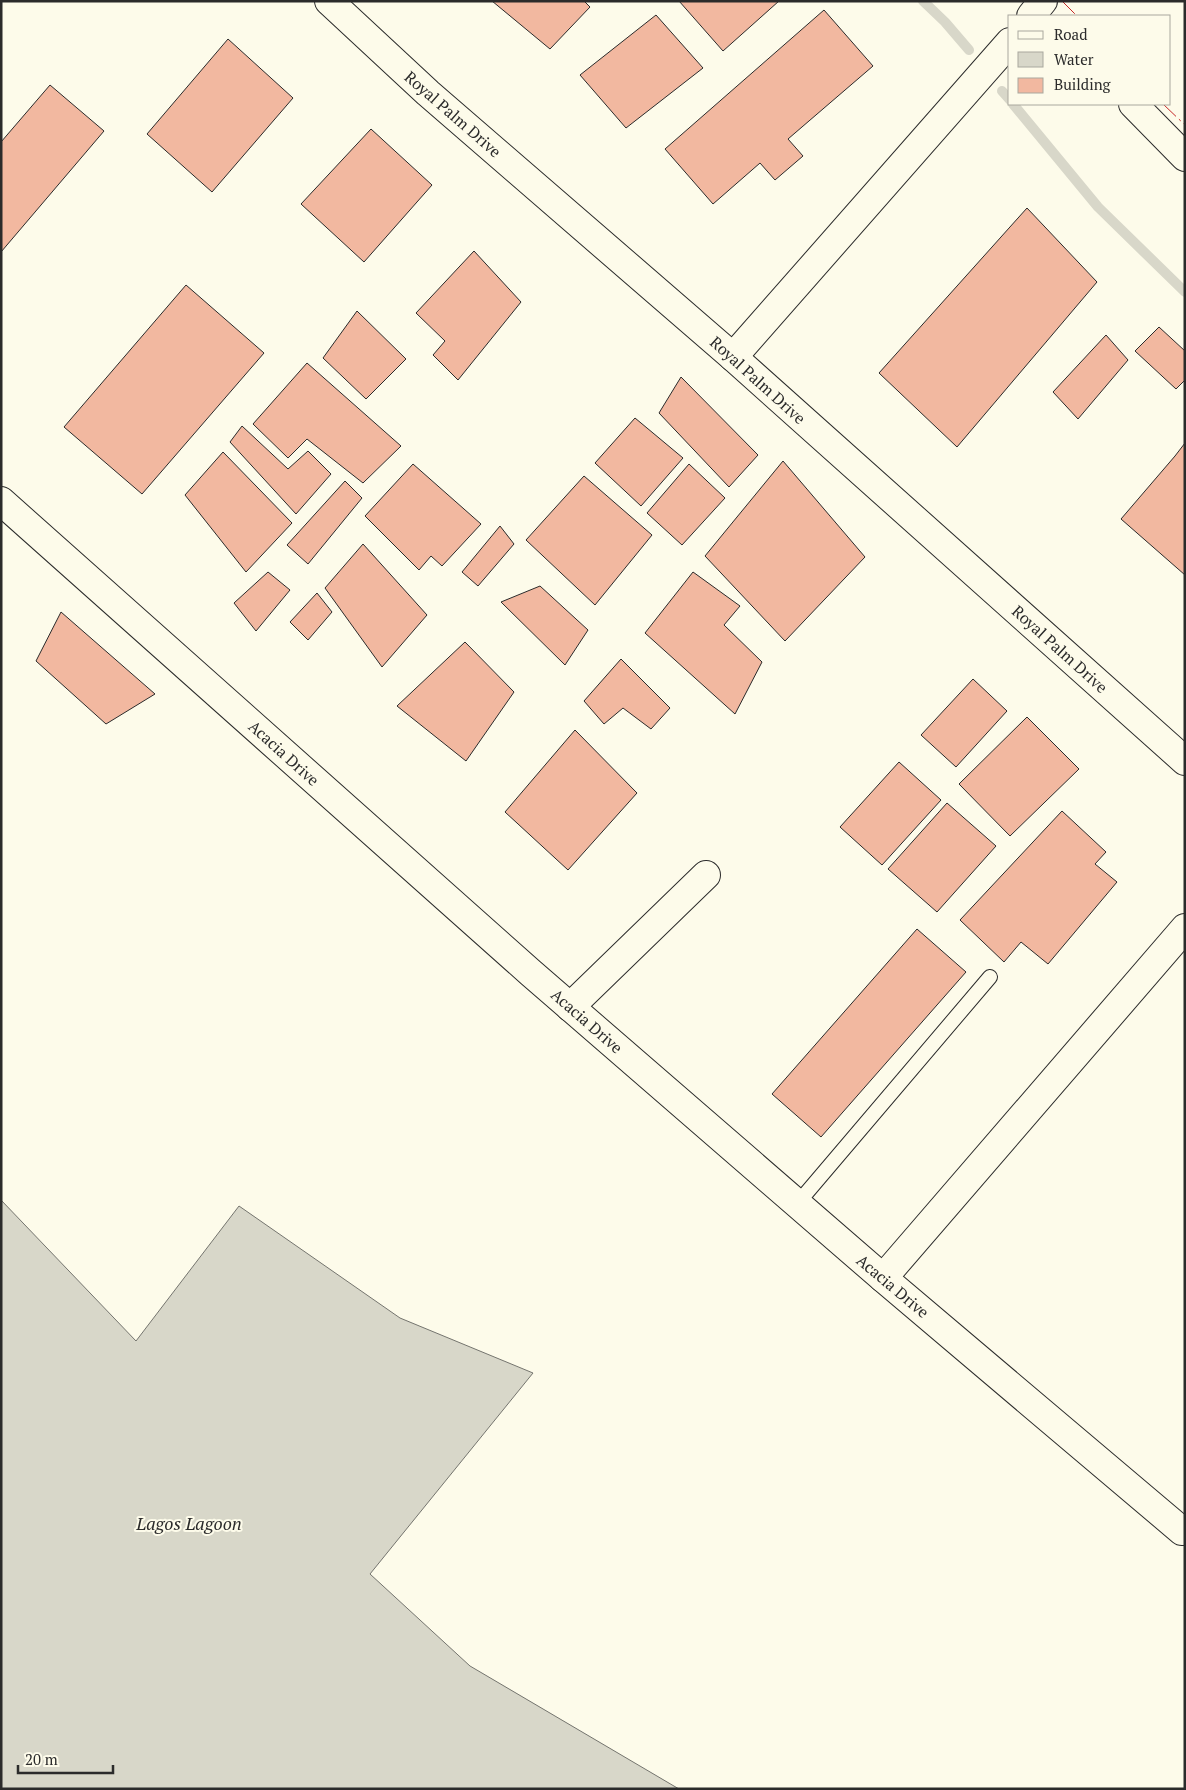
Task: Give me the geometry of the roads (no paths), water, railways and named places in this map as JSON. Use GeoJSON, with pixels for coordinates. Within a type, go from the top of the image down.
{"type":"FeatureCollection","features":[{"type":"Feature","properties":{"kind":"street","name":"Royal Palm Drive"},"geometry":{"type":"LineString","coordinates":[[329,1],[428,93],[733,357],[1185,761]]}},
{"type":"Feature","properties":{"kind":"street"},"geometry":{"type":"LineString","coordinates":[[1032,15],[1042,1]]}},
{"type":"Feature","properties":{"kind":"street"},"geometry":{"type":"LineString","coordinates":[[1048,1],[1059,15]]}},
{"type":"Feature","properties":{"kind":"street"},"geometry":{"type":"LineString","coordinates":[[733,357],[1007,50]]}},
{"type":"Feature","properties":{"kind":"street"},"geometry":{"type":"LineString","coordinates":[[1135,105],[1185,157]]}},
{"type":"Feature","properties":{"kind":"street","name":"Acacia Drive"},"geometry":{"type":"LineString","coordinates":[[1,501],[570,1006],[797,1204],[1182,1531]]}},
{"type":"Feature","properties":{"kind":"street"},"geometry":{"type":"LineString","coordinates":[[570,1006],[706,875]]}},
{"type":"Feature","properties":{"kind":"street"},"geometry":{"type":"LineString","coordinates":[[883,1278],[1185,928]]}},
{"type":"Feature","properties":{"kind":"lane"},"geometry":{"type":"LineString","coordinates":[[797,1204],[990,977]]}},
{"type":"Feature","properties":{"kind":"water","name":"Lagos Lagoon"},"geometry":{"type":"Polygon","coordinates":[[[1,1200],[136,1341],[239,1206],[400,1318],[533,1373],[370,1574],[470,1666],[679,1789],[1,1789],[1,1200]]]}},
{"type":"Feature","properties":{"kind":"waterway"},"geometry":{"type":"LineString","coordinates":[[923,1],[945,22],[969,50]]}},
{"type":"Feature","properties":{"kind":"waterway"},"geometry":{"type":"LineString","coordinates":[[1002,91],[1008,98]]}},
{"type":"Feature","properties":{"kind":"waterway"},"geometry":{"type":"LineString","coordinates":[[1014,105],[1098,207],[1185,292]]}}]}
